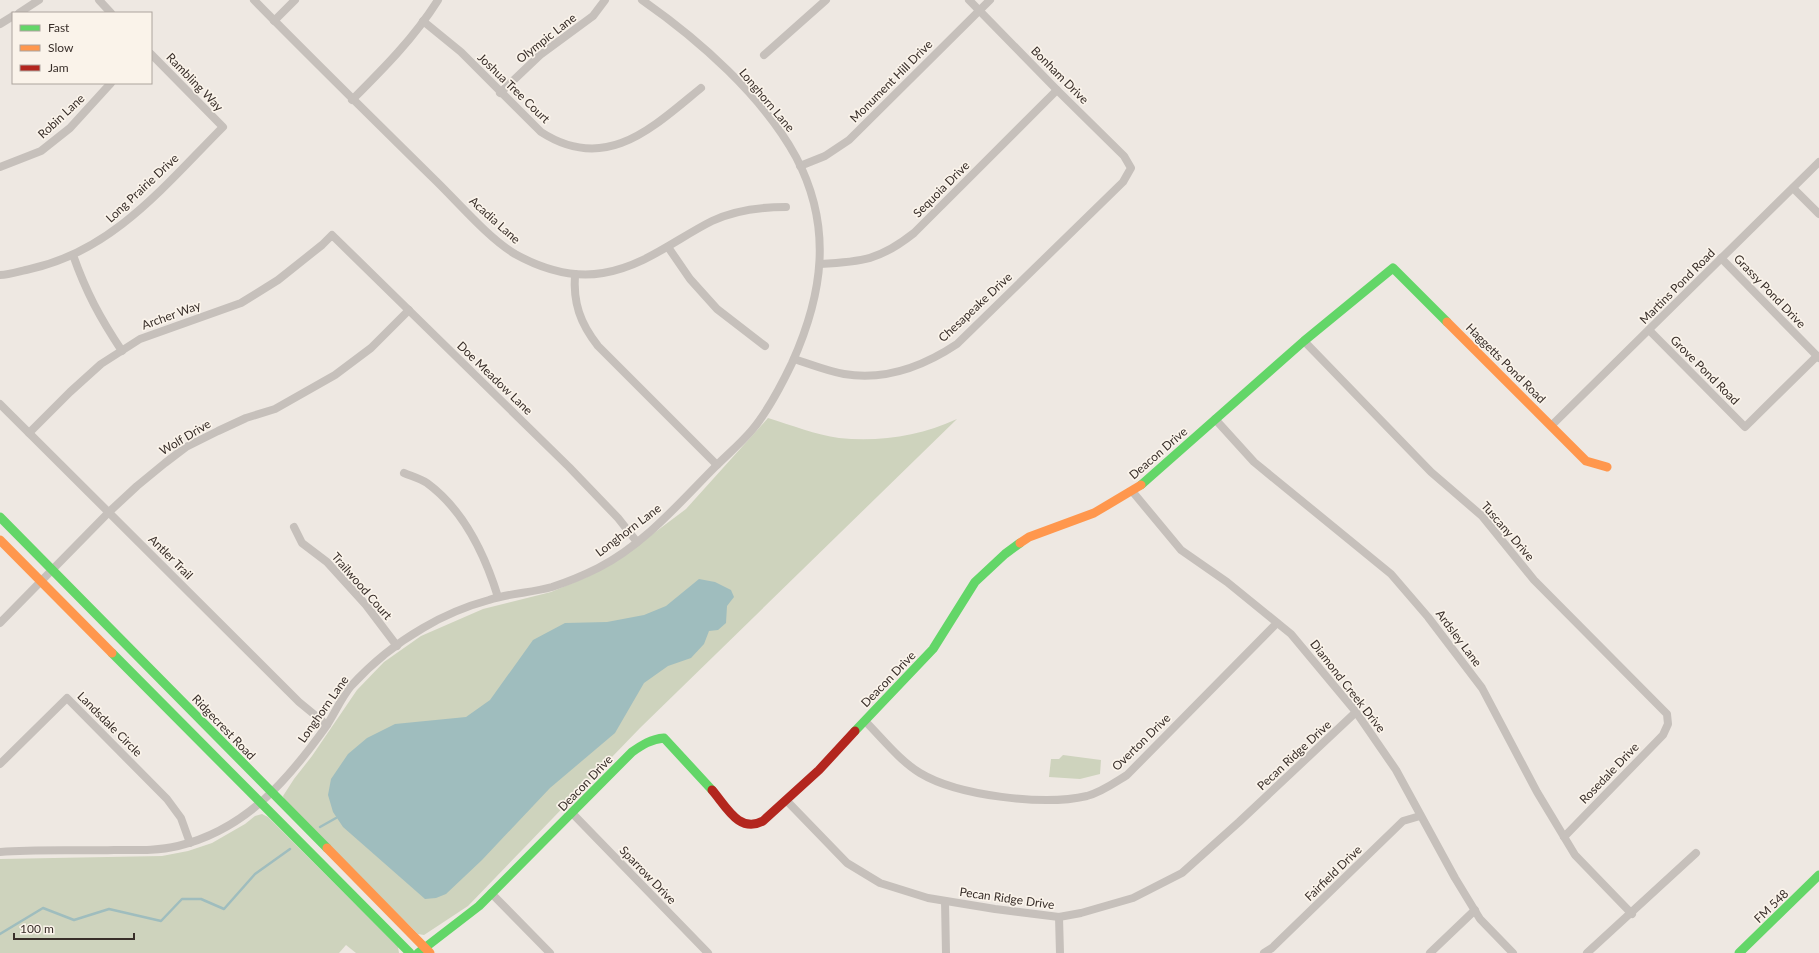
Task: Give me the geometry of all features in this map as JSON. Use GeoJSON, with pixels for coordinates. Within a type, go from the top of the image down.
{"type":"FeatureCollection","features":[{"type":"Feature","properties":{"kind":"street"},"geometry":{"type":"LineString","coordinates":[[21,12],[39,0]]}},
{"type":"Feature","properties":{"kind":"street"},"geometry":{"type":"LineString","coordinates":[[98,0],[110,12]]}},
{"type":"Feature","properties":{"kind":"street","name":"Acadia Lane"},"geometry":{"type":"LineString","coordinates":[[254,0],[352,100],[501,244],[531,261],[563,273],[586,275],[619,270],[635,264],[668,247],[714,221],[753,209],[786,207]]}},
{"type":"Feature","properties":{"kind":"street"},"geometry":{"type":"LineString","coordinates":[[274,21],[295,0]]}},
{"type":"Feature","properties":{"kind":"street"},"geometry":{"type":"LineString","coordinates":[[352,100],[394,59],[424,21],[438,0]]}},
{"type":"Feature","properties":{"kind":"street","name":"Olympic Lane"},"geometry":{"type":"LineString","coordinates":[[500,93],[540,55],[593,16],[605,0]]}},
{"type":"Feature","properties":{"kind":"street","name":"Longhorn Lane"},"geometry":{"type":"LineString","coordinates":[[0,852],[150,850],[190,843],[232,825],[272,794],[292,771],[327,725],[349,688],[384,654],[424,627],[463,609],[498,598],[551,587],[599,567],[636,542],[668,516],[753,428],[783,383],[805,334],[814,304],[820,264],[816,212],[800,166],[776,126],[727,70],[677,25],[642,0]]}},
{"type":"Feature","properties":{"kind":"street"},"geometry":{"type":"LineString","coordinates":[[764,55],[826,0]]}},
{"type":"Feature","properties":{"kind":"street","name":"Bonham Drive"},"geometry":{"type":"LineString","coordinates":[[969,0],[1124,156],[1131,168]]}},
{"type":"Feature","properties":{"kind":"street","name":"Monument Hill Drive"},"geometry":{"type":"LineString","coordinates":[[800,166],[825,156],[849,140],[990,0]]}},
{"type":"Feature","properties":{"kind":"street"},"geometry":{"type":"LineString","coordinates":[[0,24],[12,17]]}},
{"type":"Feature","properties":{"kind":"street","name":"Joshua Tree Court"},"geometry":{"type":"LineString","coordinates":[[424,21],[461,52],[528,121],[555,141],[575,146],[596,149],[619,145],[637,137],[652,128],[701,88]]}},
{"type":"Feature","properties":{"kind":"street","name":"Rambling Way"},"geometry":{"type":"LineString","coordinates":[[152,55],[223,127]]}},
{"type":"Feature","properties":{"kind":"street","name":"Robin Lane"},"geometry":{"type":"LineString","coordinates":[[0,167],[41,151],[70,128],[111,84]]}},
{"type":"Feature","properties":{"kind":"street","name":"Sequoia Drive"},"geometry":{"type":"LineString","coordinates":[[820,264],[867,260],[898,245],[914,233],[1057,90]]}},
{"type":"Feature","properties":{"kind":"street","name":"Long Prairie Drive"},"geometry":{"type":"LineString","coordinates":[[0,275],[53,264],[88,249],[114,232],[151,200],[223,127]]}},
{"type":"Feature","properties":{"kind":"street","name":"Martins Pond Road"},"geometry":{"type":"LineString","coordinates":[[1551,426],[1819,162]]}},
{"type":"Feature","properties":{"kind":"street","name":"Chesapeake Drive"},"geometry":{"type":"LineString","coordinates":[[794,359],[845,374],[870,375],[892,373],[914,368],[937,358],[962,338],[1123,182],[1131,168]]}},
{"type":"Feature","properties":{"kind":"street"},"geometry":{"type":"LineString","coordinates":[[1793,188],[1819,214]]}},
{"type":"Feature","properties":{"kind":"street","name":"Doe Meadow Lane"},"geometry":{"type":"LineString","coordinates":[[332,235],[580,478],[618,518],[636,542]]}},
{"type":"Feature","properties":{"kind":"street","name":"Archer Way"},"geometry":{"type":"LineString","coordinates":[[29,433],[96,368],[122,351],[140,340],[242,303],[278,280],[322,245],[332,235]]}},
{"type":"Feature","properties":{"kind":"street"},"geometry":{"type":"LineString","coordinates":[[668,247],[690,279],[717,309],[765,346]]}},
{"type":"Feature","properties":{"kind":"street"},"geometry":{"type":"LineString","coordinates":[[74,255],[85,287],[100,318],[122,351]]}},
{"type":"Feature","properties":{"kind":"street","name":"Grassy Pond Drive"},"geometry":{"type":"LineString","coordinates":[[1721,258],[1818,357]]}},
{"type":"Feature","properties":{"kind":"street","name":"Deacon Drive"},"geometry":{"type":"LineString","coordinates":[[424,951],[479,906],[632,752],[645,742],[656,738],[664,738],[709,786],[740,824],[747,827],[754,826],[763,821],[819,770],[933,649],[975,582],[1006,554],[1030,537],[1094,514],[1144,484],[1304,341],[1393,268]]}},
{"type":"Feature","properties":{"kind":"street","name":"Haggetts Pond Road"},"geometry":{"type":"LineString","coordinates":[[1393,268],[1586,461],[1607,467]]}},
{"type":"Feature","properties":{"kind":"street"},"geometry":{"type":"LineString","coordinates":[[574,274],[576,305],[581,320],[590,336],[598,346],[717,465]]}},
{"type":"Feature","properties":{"kind":"street","name":"Wolf Drive"},"geometry":{"type":"LineString","coordinates":[[0,623],[137,486],[186,447],[239,421],[275,409],[335,375],[371,348],[409,310]]}},
{"type":"Feature","properties":{"kind":"street","name":"Grove Pond Road"},"geometry":{"type":"LineString","coordinates":[[1649,330],[1745,428],[1818,357]]}},
{"type":"Feature","properties":{"kind":"street","name":"Tuscany Drive"},"geometry":{"type":"LineString","coordinates":[[1304,341],[1431,472],[1482,516],[1534,580],[1667,714],[1668,724]]}},
{"type":"Feature","properties":{"kind":"street","name":"Antler Trail"},"geometry":{"type":"LineString","coordinates":[[0,404],[299,702],[327,725]]}},
{"type":"Feature","properties":{"kind":"street","name":"Ardsley Lane"},"geometry":{"type":"LineString","coordinates":[[1215,419],[1254,462],[1391,574],[1428,617],[1482,688],[1537,792],[1575,855],[1632,914]]}},
{"type":"Feature","properties":{"kind":"street"},"geometry":{"type":"LineString","coordinates":[[404,473],[426,482],[450,504],[479,548],[490,571],[498,598]]}},
{"type":"Feature","properties":{"kind":"street","name":"Diamond Creek Drive"},"geometry":{"type":"LineString","coordinates":[[1132,491],[1181,550],[1227,582],[1291,634],[1356,712],[1396,770],[1420,816],[1480,919],[1513,953]]}},
{"type":"Feature","properties":{"kind":"street","name":"Ridgecrest Road"},"geometry":{"type":"LineString","coordinates":[[0,517],[424,951]]}},
{"type":"Feature","properties":{"kind":"street","name":"Trailwood Court"},"geometry":{"type":"LineString","coordinates":[[294,527],[302,544],[327,562],[366,605],[397,646]]}},
{"type":"Feature","properties":{"kind":"street"},"geometry":{"type":"LineString","coordinates":[[0,540],[410,953]]}},
{"type":"Feature","properties":{"kind":"street","name":"Overton Drive"},"geometry":{"type":"LineString","coordinates":[[865,721],[919,772],[954,788],[1022,798],[1061,800],[1087,796],[1107,788],[1127,775],[1277,623]]}},
{"type":"Feature","properties":{"kind":"street","name":"Landsdale Circle"},"geometry":{"type":"LineString","coordinates":[[0,764],[67,698],[167,799],[181,818],[190,843]]}},
{"type":"Feature","properties":{"kind":"street","name":"Pecan Ridge Drive"},"geometry":{"type":"LineString","coordinates":[[786,800],[847,863],[880,883],[928,898],[1059,917],[1081,913],[1133,898],[1182,873],[1239,822],[1356,712]]}},
{"type":"Feature","properties":{"kind":"street","name":"Rosedale Drive"},"geometry":{"type":"LineString","coordinates":[[1564,837],[1663,735],[1668,724]]}},
{"type":"Feature","properties":{"kind":"street","name":"Sparrow Drive"},"geometry":{"type":"LineString","coordinates":[[572,813],[708,953]]}},
{"type":"Feature","properties":{"kind":"street","name":"Fairfield Drive"},"geometry":{"type":"LineString","coordinates":[[1264,953],[1272,948],[1403,821],[1420,816]]}},
{"type":"Feature","properties":{"kind":"street"},"geometry":{"type":"LineString","coordinates":[[1587,953],[1614,927],[1632,914],[1696,853]]}},
{"type":"Feature","properties":{"kind":"street","name":"FM 548"},"geometry":{"type":"LineString","coordinates":[[1739,953],[1819,875]]}},
{"type":"Feature","properties":{"kind":"street"},"geometry":{"type":"LineString","coordinates":[[491,893],[550,953]]}},
{"type":"Feature","properties":{"kind":"street"},"geometry":{"type":"LineString","coordinates":[[945,901],[946,953]]}},
{"type":"Feature","properties":{"kind":"street"},"geometry":{"type":"LineString","coordinates":[[1430,953],[1475,910]]}},
{"type":"Feature","properties":{"kind":"street"},"geometry":{"type":"LineString","coordinates":[[1059,917],[1060,953]]}},
{"type":"Feature","properties":{"kind":"green space"},"geometry":{"type":"Polygon","coordinates":[[[768,418],[821,435],[854,439],[885,438],[914,434],[957,419],[640,728],[468,906],[424,935],[418,934],[285,802],[283,796],[294,779],[312,756],[357,690],[384,662],[421,636],[483,609],[551,592],[587,577],[618,560],[686,509],[768,418]]]}},
{"type":"Feature","properties":{"kind":"green space"},"geometry":{"type":"Polygon","coordinates":[[[1063,755],[1101,760],[1100,774],[1080,779],[1049,777],[1051,759],[1059,759],[1063,755]]]}},
{"type":"Feature","properties":{"kind":"green space"},"geometry":{"type":"Polygon","coordinates":[[[262,814],[268,817],[398,947],[399,953],[356,953],[346,945],[339,953],[0,953],[0,859],[162,856],[188,851],[212,843],[245,824],[255,816],[262,814]]]}},
{"type":"Feature","properties":{"kind":"water"},"geometry":{"type":"Polygon","coordinates":[[[699,579],[715,582],[731,590],[734,597],[727,606],[726,623],[718,630],[709,631],[704,644],[691,658],[668,666],[644,683],[615,733],[550,788],[482,860],[446,894],[436,898],[425,899],[343,827],[333,812],[328,795],[331,779],[348,754],[367,738],[395,724],[466,717],[490,700],[533,640],[565,623],[607,622],[644,615],[666,606],[699,579]]]}},
{"type":"Feature","properties":{"kind":"waterway"},"geometry":{"type":"LineString","coordinates":[[320,827],[336,818]]}},
{"type":"Feature","properties":{"kind":"waterway"},"geometry":{"type":"LineString","coordinates":[[0,934],[43,908],[74,920],[109,909],[161,921],[182,899],[201,899],[224,909],[255,874],[290,849]]}},
{"type":"Feature","properties":{"kind":"traffic: fast"},"geometry":{"type":"LineString","coordinates":[[1141,485],[1304,341],[1393,268],[1447,322]]}},
{"type":"Feature","properties":{"kind":"traffic: fast"},"geometry":{"type":"LineString","coordinates":[[0,517],[327,848]]}},
{"type":"Feature","properties":{"kind":"traffic: fast"},"geometry":{"type":"LineString","coordinates":[[855,731],[933,649],[975,582],[1005,554],[1020,543]]}},
{"type":"Feature","properties":{"kind":"traffic: fast"},"geometry":{"type":"LineString","coordinates":[[112,653],[410,953]]}},
{"type":"Feature","properties":{"kind":"traffic: fast"},"geometry":{"type":"LineString","coordinates":[[418,953],[479,906],[632,752],[643,745],[651,741],[664,738],[712,790]]}},
{"type":"Feature","properties":{"kind":"traffic: fast"},"geometry":{"type":"LineString","coordinates":[[1739,953],[1819,875]]}},
{"type":"Feature","properties":{"kind":"traffic: slow"},"geometry":{"type":"LineString","coordinates":[[1447,322],[1586,461],[1607,467]]}},
{"type":"Feature","properties":{"kind":"traffic: slow"},"geometry":{"type":"LineString","coordinates":[[1020,543],[1029,537],[1094,513],[1141,485]]}},
{"type":"Feature","properties":{"kind":"traffic: slow"},"geometry":{"type":"LineString","coordinates":[[0,540],[112,653]]}},
{"type":"Feature","properties":{"kind":"traffic: slow"},"geometry":{"type":"LineString","coordinates":[[327,848],[430,953]]}},
{"type":"Feature","properties":{"kind":"traffic: jam"},"geometry":{"type":"LineString","coordinates":[[712,790],[728,810],[740,821],[747,824],[754,824],[763,821],[819,770],[855,731]]}}]}
